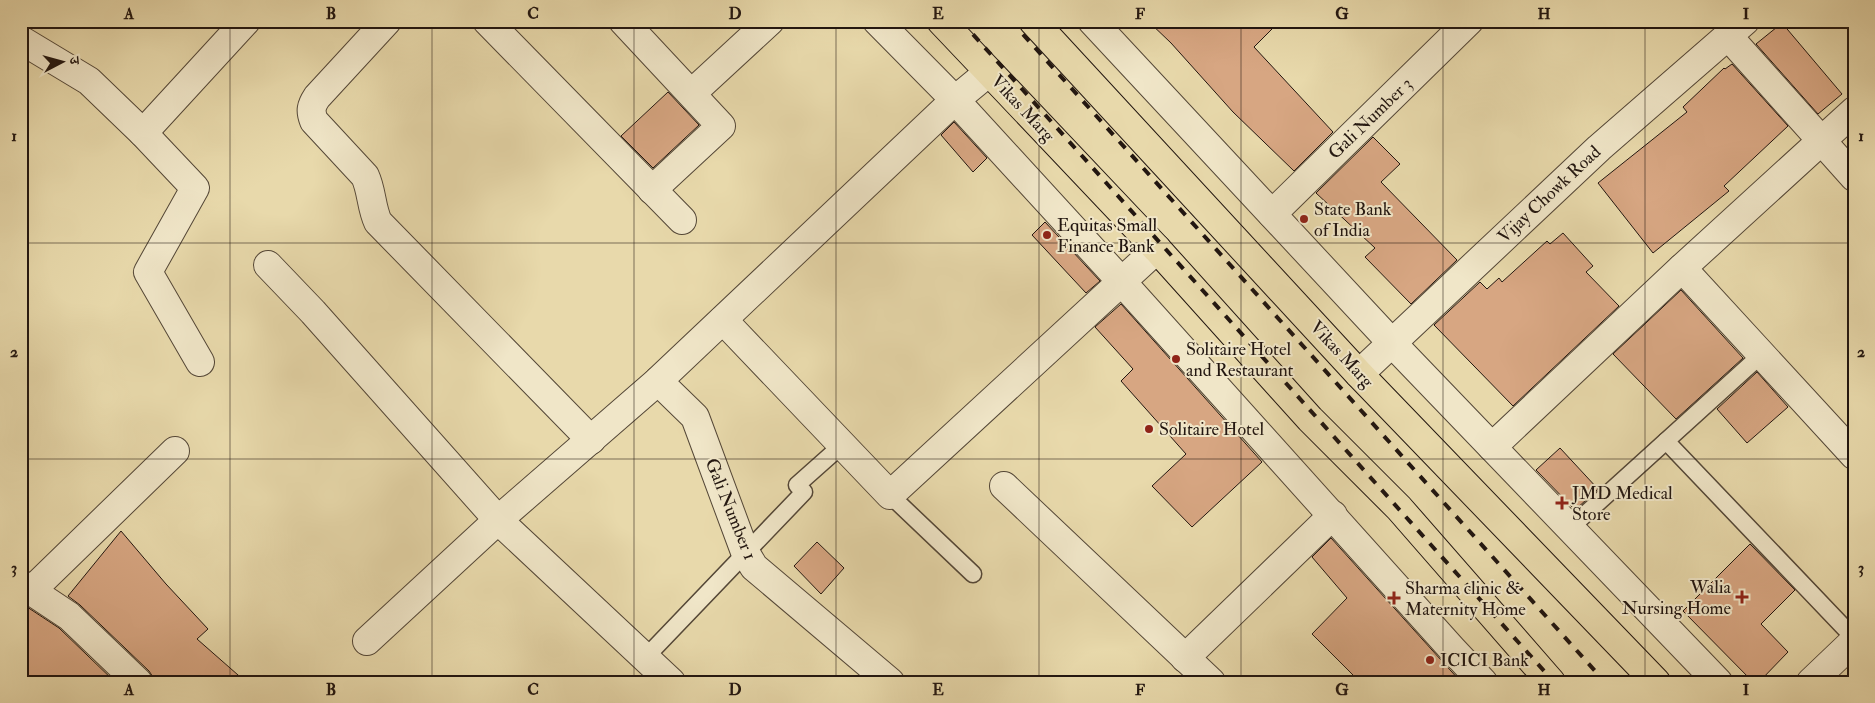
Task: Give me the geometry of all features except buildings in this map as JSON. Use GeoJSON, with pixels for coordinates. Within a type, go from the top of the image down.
{"type":"FeatureCollection","features":[{"type":"Feature","properties":{"kind":"main road","name":"Vikas Marg"},"geometry":{"type":"LineString","coordinates":[[941,21],[1157,249],[1310,419],[1399,508],[1551,682]]}},
{"type":"Feature","properties":{"kind":"main road","name":"Vikas Marg"},"geometry":{"type":"LineString","coordinates":[[1033,21],[1359,374],[1656,682]]}},
{"type":"Feature","properties":{"kind":"street"},"geometry":{"type":"LineString","coordinates":[[21,35],[31,21]]}},
{"type":"Feature","properties":{"kind":"street"},"geometry":{"type":"LineString","coordinates":[[143,133],[246,21]]}},
{"type":"Feature","properties":{"kind":"street"},"geometry":{"type":"LineString","coordinates":[[387,21],[316,97],[311,114],[314,121],[365,176],[370,186],[373,210],[378,222],[591,440]]}},
{"type":"Feature","properties":{"kind":"street"},"geometry":{"type":"LineString","coordinates":[[487,21],[682,220]]}},
{"type":"Feature","properties":{"kind":"street"},"geometry":{"type":"LineString","coordinates":[[623,21],[722,126],[652,190]]}},
{"type":"Feature","properties":{"kind":"street"},"geometry":{"type":"LineString","coordinates":[[877,21],[955,100],[1121,281],[1483,682]]}},
{"type":"Feature","properties":{"kind":"street"},"geometry":{"type":"LineString","coordinates":[[1092,21],[1392,343],[1718,682]]}},
{"type":"Feature","properties":{"kind":"street","name":"Gali Number 3"},"geometry":{"type":"LineString","coordinates":[[1272,214],[1469,21]]}},
{"type":"Feature","properties":{"kind":"street"},"geometry":{"type":"LineString","coordinates":[[692,93],[759,25]]}},
{"type":"Feature","properties":{"kind":"street"},"geometry":{"type":"LineString","coordinates":[[1736,28],[1820,141],[1854,177]]}},
{"type":"Feature","properties":{"kind":"street","name":"Vijay Chowk Road"},"geometry":{"type":"LineString","coordinates":[[1359,374],[1599,148],[1736,28]]}},
{"type":"Feature","properties":{"kind":"street"},"geometry":{"type":"LineString","coordinates":[[21,40],[89,81],[143,133],[195,188],[148,272],[200,362]]}},
{"type":"Feature","properties":{"kind":"street"},"geometry":{"type":"LineString","coordinates":[[367,641],[498,520],[658,381],[955,100],[989,72]]}},
{"type":"Feature","properties":{"kind":"street"},"geometry":{"type":"LineString","coordinates":[[1492,447],[1682,268],[1854,111]]}},
{"type":"Feature","properties":{"kind":"street"},"geometry":{"type":"LineString","coordinates":[[722,320],[890,495],[1157,249]]}},
{"type":"Feature","properties":{"kind":"street"},"geometry":{"type":"LineString","coordinates":[[268,265],[313,312],[498,520],[671,682]]}},
{"type":"Feature","properties":{"kind":"street"},"geometry":{"type":"LineString","coordinates":[[1682,268],[1854,455]]}},
{"type":"Feature","properties":{"kind":"street","name":"Gali Number 1"},"geometry":{"type":"LineString","coordinates":[[658,381],[694,417],[745,552],[754,567],[890,682]]}},
{"type":"Feature","properties":{"kind":"street"},"geometry":{"type":"LineString","coordinates":[[138,682],[69,616],[26,587],[174,451]]}},
{"type":"Feature","properties":{"kind":"street"},"geometry":{"type":"LineString","coordinates":[[1004,486],[1211,682]]}},
{"type":"Feature","properties":{"kind":"street"},"geometry":{"type":"LineString","coordinates":[[1185,658],[1333,514]]}},
{"type":"Feature","properties":{"kind":"street"},"geometry":{"type":"LineString","coordinates":[[1811,682],[1854,639]]}},
{"type":"Feature","properties":{"kind":"lane"},"geometry":{"type":"LineString","coordinates":[[1570,528],[1761,355]]}},
{"type":"Feature","properties":{"kind":"lane"},"geometry":{"type":"LineString","coordinates":[[1666,441],[1854,639]]}},
{"type":"Feature","properties":{"kind":"lane"},"geometry":{"type":"LineString","coordinates":[[645,658],[804,492],[797,485],[842,446]]}},
{"type":"Feature","properties":{"kind":"lane"},"geometry":{"type":"LineString","coordinates":[[890,495],[972,574]]}},
{"type":"Feature","properties":{"kind":"railway"},"geometry":{"type":"LineString","coordinates":[[961,21],[1554,682]]}},
{"type":"Feature","properties":{"kind":"railway"},"geometry":{"type":"LineString","coordinates":[[1011,21],[1605,682]]}},
{"type":"Feature","properties":{"kind":"place","name":"State Bank of India"},"geometry":{"type":"Point","coordinates":[1304,219]}},
{"type":"Feature","properties":{"kind":"place","name":"Equitas Small Finance Bank"},"geometry":{"type":"Point","coordinates":[1047,235]}},
{"type":"Feature","properties":{"kind":"place","name":"Solitaire Hotel and Restaurant"},"geometry":{"type":"Point","coordinates":[1176,359]}},
{"type":"Feature","properties":{"kind":"place","name":"Solitaire Hotel"},"geometry":{"type":"Point","coordinates":[1149,429]}},
{"type":"Feature","properties":{"kind":"place","name":"JMD Medical Store"},"geometry":{"type":"Point","coordinates":[1562,503]}},
{"type":"Feature","properties":{"kind":"place","name":"Walia Nursing Home"},"geometry":{"type":"Point","coordinates":[1742,597]}},
{"type":"Feature","properties":{"kind":"place","name":"Sharma clinic & Maternity Home"},"geometry":{"type":"Point","coordinates":[1394,598]}},
{"type":"Feature","properties":{"kind":"place","name":"ICICI Bank"},"geometry":{"type":"Point","coordinates":[1430,660]}}]}
